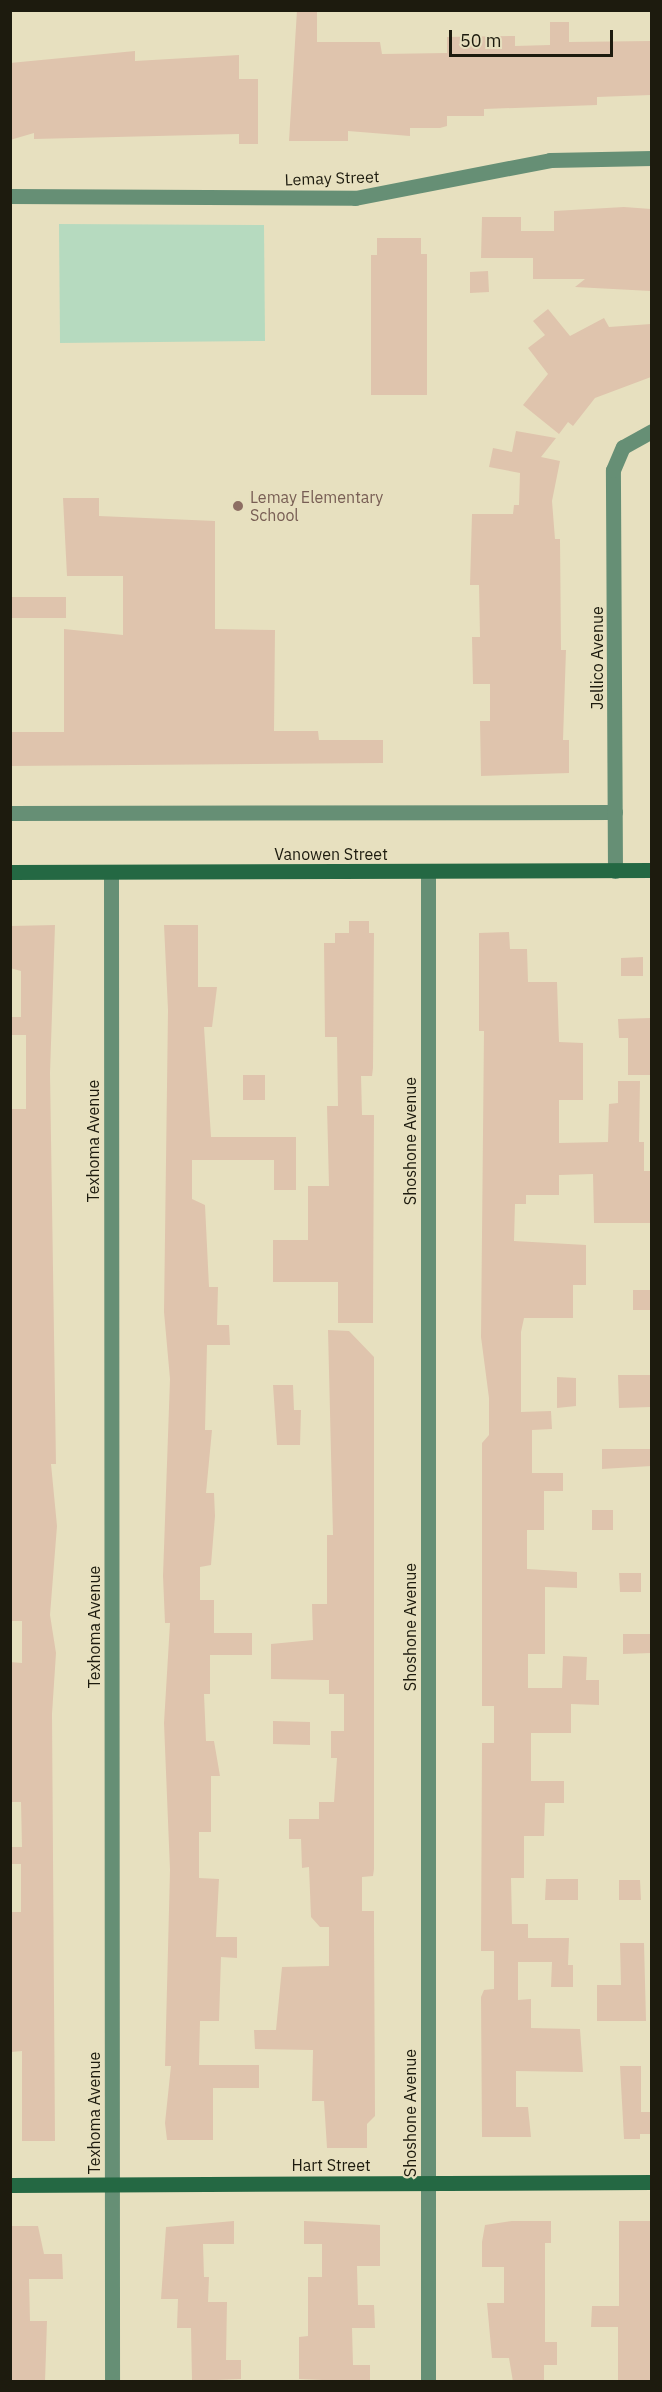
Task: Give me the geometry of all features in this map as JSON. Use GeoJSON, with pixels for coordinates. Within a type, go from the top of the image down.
{"type":"FeatureCollection","features":[{"type":"Feature","properties":{"kind":"main road","name":"Vanowen Street"},"geometry":{"type":"LineString","coordinates":[[10,872],[651,870]]}},
{"type":"Feature","properties":{"kind":"main road","name":"Hart Street"},"geometry":{"type":"LineString","coordinates":[[10,2185],[651,2182]]}},
{"type":"Feature","properties":{"kind":"street","name":"Lemay Street"},"geometry":{"type":"LineString","coordinates":[[10,196],[354,198],[550,160],[651,158]]}},
{"type":"Feature","properties":{"kind":"street","name":"Jellico Avenue"},"geometry":{"type":"LineString","coordinates":[[615,870],[613,489],[623,447],[651,431]]}},
{"type":"Feature","properties":{"kind":"street"},"geometry":{"type":"LineString","coordinates":[[10,813],[615,812]]}},
{"type":"Feature","properties":{"kind":"street","name":"Texhoma Avenue"},"geometry":{"type":"LineString","coordinates":[[111,872],[112,2382]]}},
{"type":"Feature","properties":{"kind":"street","name":"Shoshone Avenue"},"geometry":{"type":"LineString","coordinates":[[428,872],[428,2382]]}},
{"type":"Feature","properties":{"kind":"green space"},"geometry":{"type":"Polygon","coordinates":[[[59,224],[264,225],[265,341],[60,343],[59,224]]]}},
{"type":"Feature","properties":{"kind":"building"},"geometry":{"type":"Polygon","coordinates":[[[297,10],[317,10],[317,42],[380,42],[382,54],[447,53],[447,37],[515,36],[515,46],[550,45],[550,22],[569,22],[569,42],[651,41],[651,95],[597,97],[597,105],[484,109],[484,116],[447,116],[447,126],[440,128],[410,128],[410,136],[348,131],[348,141],[289,141],[297,10]]]}},
{"type":"Feature","properties":{"kind":"building"},"geometry":{"type":"Polygon","coordinates":[[[135,51],[135,61],[239,55],[239,79],[258,79],[258,144],[239,144],[239,134],[34,139],[34,133],[10,140],[10,63],[135,51]]]}},
{"type":"Feature","properties":{"kind":"building"},"geometry":{"type":"Polygon","coordinates":[[[624,207],[651,209],[651,291],[575,287],[585,279],[533,279],[533,258],[481,258],[482,217],[521,217],[521,231],[554,231],[554,211],[624,207]]]}},
{"type":"Feature","properties":{"kind":"building"},"geometry":{"type":"Polygon","coordinates":[[[377,238],[421,238],[421,254],[427,254],[427,395],[371,395],[371,255],[377,255],[377,238]]]}},
{"type":"Feature","properties":{"kind":"building"},"geometry":{"type":"Polygon","coordinates":[[[488,271],[489,292],[470,293],[470,272],[488,271]]]}},
{"type":"Feature","properties":{"kind":"building"},"geometry":{"type":"Polygon","coordinates":[[[548,309],[570,336],[604,318],[609,327],[651,324],[651,377],[595,398],[573,426],[568,422],[559,434],[523,405],[548,374],[528,348],[545,335],[533,321],[548,309]]]}},
{"type":"Feature","properties":{"kind":"building"},"geometry":{"type":"Polygon","coordinates":[[[516,431],[556,438],[541,457],[560,461],[552,501],[555,539],[560,539],[561,650],[566,650],[563,740],[569,740],[569,773],[481,776],[480,721],[490,721],[490,684],[473,684],[472,637],[480,637],[479,585],[470,585],[472,514],[513,514],[514,505],[519,505],[520,473],[489,467],[493,448],[512,452],[516,431]]]}},
{"type":"Feature","properties":{"kind":"building"},"geometry":{"type":"Polygon","coordinates":[[[63,498],[99,498],[99,516],[215,521],[215,629],[275,630],[274,731],[318,731],[319,740],[383,740],[383,763],[10,766],[10,732],[64,732],[64,629],[123,635],[123,576],[67,576],[63,498]]]}},
{"type":"Feature","properties":{"kind":"building"},"geometry":{"type":"Polygon","coordinates":[[[10,597],[66,597],[66,618],[10,618],[10,597]]]}},
{"type":"Feature","properties":{"kind":"building"},"geometry":{"type":"Polygon","coordinates":[[[349,921],[369,921],[369,933],[374,933],[373,1068],[372,1076],[361,1076],[362,1115],[374,1115],[373,1323],[338,1323],[338,1282],[273,1282],[273,1240],[308,1240],[308,1186],[329,1186],[327,1106],[338,1106],[337,1037],[325,1037],[324,943],[335,943],[335,933],[349,933],[349,921]]]}},
{"type":"Feature","properties":{"kind":"building"},"geometry":{"type":"Polygon","coordinates":[[[55,925],[50,1073],[56,1464],[51,1464],[57,1526],[50,1615],[56,1653],[52,1714],[55,2141],[22,2141],[22,2051],[11,2052],[10,1912],[21,1912],[21,1864],[12,1864],[12,1847],[22,1847],[21,1802],[10,1802],[10,1662],[22,1663],[22,1621],[10,1621],[10,1109],[26,1109],[26,1035],[11,1035],[11,1017],[21,1017],[21,971],[10,968],[10,926],[55,925]]]}},
{"type":"Feature","properties":{"kind":"building"},"geometry":{"type":"Polygon","coordinates":[[[164,925],[198,925],[198,987],[217,987],[212,1027],[204,1027],[211,1137],[296,1137],[296,1190],[274,1190],[274,1160],[192,1160],[192,1199],[205,1205],[209,1287],[218,1287],[217,1325],[229,1325],[230,1345],[207,1345],[205,1430],[212,1430],[206,1493],[214,1493],[215,1516],[211,1565],[200,1567],[200,1600],[214,1600],[214,1633],[252,1633],[252,1655],[210,1655],[210,1694],[204,1694],[206,1741],[214,1741],[220,1776],[211,1776],[211,1832],[199,1832],[199,1878],[219,1879],[216,1937],[237,1937],[237,1958],[221,1957],[219,2021],[200,2021],[199,2065],[259,2065],[259,2088],[213,2088],[213,2140],[167,2140],[165,2123],[171,2066],[165,2066],[170,1870],[164,1723],[170,1623],[165,1623],[163,1576],[170,1379],[164,1312],[168,1010],[164,925]]]}},
{"type":"Feature","properties":{"kind":"building"},"geometry":{"type":"Polygon","coordinates":[[[509,932],[510,949],[527,949],[528,982],[557,982],[559,1042],[583,1043],[583,1100],[559,1100],[559,1143],[608,1142],[609,1104],[618,1103],[618,1081],[640,1081],[639,1142],[644,1142],[644,1171],[651,1171],[651,1223],[594,1223],[593,1174],[559,1175],[559,1195],[526,1195],[526,1204],[515,1204],[514,1241],[586,1245],[586,1285],[573,1285],[573,1318],[524,1318],[521,1332],[521,1412],[551,1411],[552,1429],[532,1430],[532,1473],[563,1473],[563,1491],[544,1491],[544,1530],[527,1530],[527,1569],[577,1572],[577,1588],[545,1587],[545,1654],[528,1654],[528,1688],[562,1688],[563,1656],[587,1657],[586,1680],[599,1680],[599,1705],[571,1704],[571,1733],[531,1733],[531,1781],[564,1781],[564,1803],[545,1803],[544,1836],[524,1836],[524,1878],[511,1878],[512,1924],[528,1924],[528,1938],[569,1938],[568,1965],[573,1965],[573,1987],[551,1987],[552,1962],[518,1962],[518,2000],[531,1999],[531,2028],[580,2029],[583,2072],[516,2071],[516,2107],[528,2107],[531,2137],[482,2137],[481,1997],[484,1990],[494,1989],[494,1951],[481,1951],[482,1743],[494,1743],[494,1706],[482,1706],[482,1443],[489,1435],[489,1398],[481,1337],[484,1031],[479,1031],[479,933],[509,932]]]}},
{"type":"Feature","properties":{"kind":"building"},"geometry":{"type":"Polygon","coordinates":[[[643,957],[643,976],[621,976],[621,958],[643,957]]]}},
{"type":"Feature","properties":{"kind":"building"},"geometry":{"type":"Polygon","coordinates":[[[651,1018],[651,1075],[628,1075],[628,1038],[619,1038],[618,1019],[651,1018]]]}},
{"type":"Feature","properties":{"kind":"building"},"geometry":{"type":"Polygon","coordinates":[[[243,1075],[265,1075],[265,1100],[243,1100],[243,1075]]]}},
{"type":"Feature","properties":{"kind":"building"},"geometry":{"type":"Polygon","coordinates":[[[633,1290],[651,1290],[651,1310],[633,1310],[633,1290]]]}},
{"type":"Feature","properties":{"kind":"building"},"geometry":{"type":"Polygon","coordinates":[[[328,1330],[349,1331],[374,1357],[374,1869],[373,1876],[362,1877],[362,1911],[374,1911],[375,2116],[367,2124],[367,2148],[327,2148],[324,2101],[312,2101],[313,2050],[255,2049],[254,2030],[276,2030],[282,1967],[329,1966],[329,1927],[320,1927],[311,1917],[309,1867],[302,1868],[301,1839],[289,1839],[289,1819],[319,1819],[319,1802],[334,1802],[337,1758],[331,1758],[331,1731],[344,1731],[344,1694],[329,1694],[329,1680],[271,1679],[271,1644],[313,1640],[312,1604],[327,1604],[327,1535],[333,1535],[328,1330]]]}},
{"type":"Feature","properties":{"kind":"building"},"geometry":{"type":"Polygon","coordinates":[[[618,1375],[651,1375],[651,1407],[619,1408],[618,1375]]]}},
{"type":"Feature","properties":{"kind":"building"},"geometry":{"type":"Polygon","coordinates":[[[557,1377],[576,1378],[576,1406],[557,1408],[557,1377]]]}},
{"type":"Feature","properties":{"kind":"building"},"geometry":{"type":"Polygon","coordinates":[[[273,1385],[293,1385],[294,1410],[301,1410],[300,1445],[277,1445],[273,1385]]]}},
{"type":"Feature","properties":{"kind":"building"},"geometry":{"type":"Polygon","coordinates":[[[602,1449],[651,1449],[651,1466],[602,1469],[602,1449]]]}},
{"type":"Feature","properties":{"kind":"building"},"geometry":{"type":"Polygon","coordinates":[[[592,1510],[613,1510],[613,1530],[592,1530],[592,1510]]]}},
{"type":"Feature","properties":{"kind":"building"},"geometry":{"type":"Polygon","coordinates":[[[619,1573],[641,1573],[641,1592],[620,1592],[619,1573]]]}},
{"type":"Feature","properties":{"kind":"building"},"geometry":{"type":"Polygon","coordinates":[[[623,1634],[651,1634],[651,1653],[623,1654],[623,1634]]]}},
{"type":"Feature","properties":{"kind":"building"},"geometry":{"type":"Polygon","coordinates":[[[273,1721],[310,1722],[310,1745],[273,1744],[273,1721]]]}},
{"type":"Feature","properties":{"kind":"building"},"geometry":{"type":"Polygon","coordinates":[[[546,1879],[578,1879],[578,1900],[545,1900],[546,1879]]]}},
{"type":"Feature","properties":{"kind":"building"},"geometry":{"type":"Polygon","coordinates":[[[619,1880],[640,1880],[641,1900],[619,1900],[619,1880]]]}},
{"type":"Feature","properties":{"kind":"building"},"geometry":{"type":"Polygon","coordinates":[[[620,1943],[644,1943],[646,2021],[597,2021],[597,1985],[621,1985],[620,1943]]]}},
{"type":"Feature","properties":{"kind":"building"},"geometry":{"type":"Polygon","coordinates":[[[620,2066],[641,2066],[641,2112],[651,2112],[651,2134],[640,2134],[640,2139],[624,2139],[620,2066]]]}},
{"type":"Feature","properties":{"kind":"building"},"geometry":{"type":"Polygon","coordinates":[[[234,2221],[234,2244],[203,2244],[204,2277],[209,2277],[208,2302],[227,2302],[226,2360],[241,2360],[241,2379],[192,2381],[191,2328],[177,2328],[178,2299],[161,2299],[166,2227],[234,2221]]]}},
{"type":"Feature","properties":{"kind":"building"},"geometry":{"type":"Polygon","coordinates":[[[304,2221],[380,2225],[380,2266],[357,2266],[358,2305],[374,2305],[375,2328],[352,2328],[353,2365],[370,2365],[370,2382],[299,2379],[299,2337],[308,2336],[308,2277],[322,2277],[322,2244],[304,2244],[304,2221]]]}},
{"type":"Feature","properties":{"kind":"building"},"geometry":{"type":"Polygon","coordinates":[[[512,2221],[551,2221],[551,2243],[545,2243],[545,2342],[557,2342],[557,2365],[544,2365],[544,2382],[513,2382],[509,2358],[492,2358],[487,2303],[504,2303],[504,2267],[482,2267],[482,2242],[485,2225],[512,2221]]]}},
{"type":"Feature","properties":{"kind":"building"},"geometry":{"type":"Polygon","coordinates":[[[619,2221],[651,2221],[651,2380],[618,2380],[618,2327],[591,2327],[592,2306],[619,2306],[619,2221]]]}},
{"type":"Feature","properties":{"kind":"building"},"geometry":{"type":"Polygon","coordinates":[[[10,2226],[38,2226],[44,2254],[62,2254],[63,2279],[29,2279],[30,2321],[47,2321],[45,2382],[11,2382],[10,2226]]]}},
{"type":"Feature","properties":{"kind":"place","name":"Lemay Elementary School"},"geometry":{"type":"Point","coordinates":[238,506]}}]}
